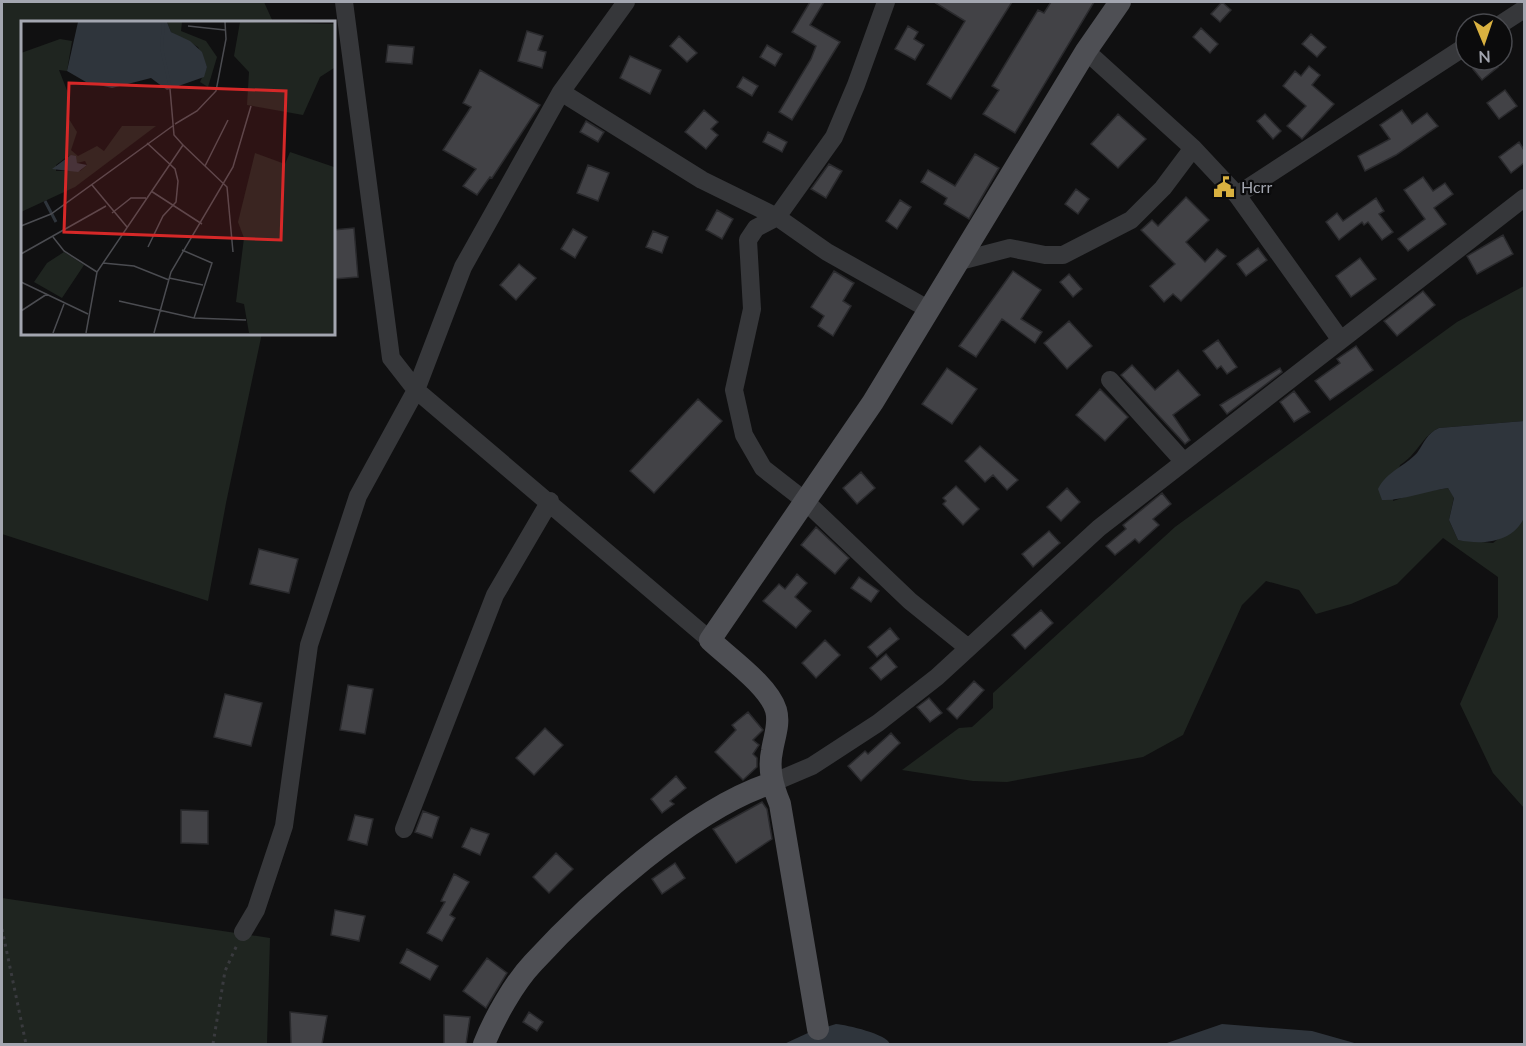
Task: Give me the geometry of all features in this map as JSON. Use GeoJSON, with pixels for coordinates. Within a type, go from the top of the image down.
{"type":"FeatureCollection","features":[{"type":"Feature","properties":{"kind":"main road"},"geometry":{"type":"LineString","coordinates":[[818,1029],[780,804],[772,783],[771,765],[777,734],[776,711],[768,695],[710,640],[873,402],[1086,51],[1119,2]]}},
{"type":"Feature","properties":{"kind":"main road"},"geometry":{"type":"LineString","coordinates":[[484,1044],[491,1025],[532,964],[620,879],[694,822],[772,783]]}},
{"type":"Feature","properties":{"kind":"street"},"geometry":{"type":"LineString","coordinates":[[344,2],[392,358],[417,390],[550,501],[710,640]]}},
{"type":"Feature","properties":{"kind":"street"},"geometry":{"type":"LineString","coordinates":[[243,932],[256,910],[284,826],[309,645],[358,496],[417,390],[463,267],[561,92],[626,2]]}},
{"type":"Feature","properties":{"kind":"street"},"geometry":{"type":"LineString","coordinates":[[886,2],[856,85],[834,137],[777,217],[756,228],[748,240],[752,309],[735,390],[744,435],[763,468],[804,500],[910,601],[967,647]]}},
{"type":"Feature","properties":{"kind":"street"},"geometry":{"type":"LineString","coordinates":[[1086,51],[1193,148],[1237,195],[1340,339]]}},
{"type":"Feature","properties":{"kind":"street"},"geometry":{"type":"LineString","coordinates":[[1237,195],[1454,54]]}},
{"type":"Feature","properties":{"kind":"street"},"geometry":{"type":"LineString","coordinates":[[561,92],[702,180],[777,217],[827,252],[928,309]]}},
{"type":"Feature","properties":{"kind":"street"},"geometry":{"type":"LineString","coordinates":[[960,261],[1010,248],[1045,255],[1063,255],[1131,220],[1163,188],[1193,148]]}},
{"type":"Feature","properties":{"kind":"street"},"geometry":{"type":"LineString","coordinates":[[772,783],[812,766],[844,747],[937,677],[1099,528],[1524,198]]}},
{"type":"Feature","properties":{"kind":"street"},"geometry":{"type":"LineString","coordinates":[[1110,380],[1184,462]]}},
{"type":"Feature","properties":{"kind":"street"},"geometry":{"type":"LineString","coordinates":[[404,830],[495,595],[550,501]]}},
{"type":"Feature","properties":{"kind":"path"},"geometry":{"type":"LineString","coordinates":[[2,929],[26,1044]]}},
{"type":"Feature","properties":{"kind":"path"},"geometry":{"type":"LineString","coordinates":[[213,1044],[225,971],[243,932]]}},
{"type":"Feature","properties":{"kind":"shaded area"},"geometry":{"type":"Polygon","coordinates":[[[2,2],[264,2],[273,21],[21,21],[21,334],[262,334],[208,601],[2,534],[2,2]]]}},
{"type":"Feature","properties":{"kind":"shaded area"},"geometry":{"type":"Polygon","coordinates":[[[1524,286],[1524,421],[1439,428],[1433,431],[1400,465],[1393,501],[1416,493],[1448,488],[1454,497],[1449,520],[1458,540],[1493,543],[1524,518],[1524,808],[1493,773],[1460,704],[1498,617],[1498,577],[1443,538],[1397,584],[1351,604],[1316,614],[1299,590],[1266,581],[1242,605],[1183,735],[1143,757],[1007,782],[973,781],[902,770],[959,728],[972,727],[993,708],[993,693],[1175,527],[1457,322],[1524,286]]]}},
{"type":"Feature","properties":{"kind":"shaded area"},"geometry":{"type":"Polygon","coordinates":[[[1524,421],[1524,518],[1512,533],[1486,542],[1458,540],[1449,520],[1454,498],[1448,488],[1382,500],[1378,489],[1382,483],[1417,453],[1428,436],[1435,430],[1524,421]]]}},
{"type":"Feature","properties":{"kind":"shaded area"},"geometry":{"type":"Polygon","coordinates":[[[2,898],[270,938],[267,1044],[2,1044],[2,898]]]}},
{"type":"Feature","properties":{"kind":"shaded area"},"geometry":{"type":"Polygon","coordinates":[[[836,1024],[874,1034],[887,1040],[890,1044],[784,1044],[810,1032],[836,1024]]]}},
{"type":"Feature","properties":{"kind":"shaded area"},"geometry":{"type":"Polygon","coordinates":[[[1222,1024],[1312,1031],[1358,1044],[1164,1044],[1222,1024]]]}},
{"type":"Feature","properties":{"kind":"building"},"geometry":{"type":"Polygon","coordinates":[[[810,2],[824,2],[810,25],[840,42],[792,120],[779,112],[811,59],[816,46],[792,32],[810,2]]]}},
{"type":"Feature","properties":{"kind":"building"},"geometry":{"type":"Polygon","coordinates":[[[934,2],[1012,2],[951,99],[927,84],[965,21],[934,2]]]}},
{"type":"Feature","properties":{"kind":"building"},"geometry":{"type":"Polygon","coordinates":[[[1051,2],[1094,2],[1015,133],[983,114],[999,90],[992,86],[1038,10],[1044,13],[1051,2]]]}},
{"type":"Feature","properties":{"kind":"building"},"geometry":{"type":"Polygon","coordinates":[[[1222,2],[1231,10],[1220,22],[1211,14],[1222,2]]]}},
{"type":"Feature","properties":{"kind":"building"},"geometry":{"type":"Polygon","coordinates":[[[908,26],[918,32],[914,39],[924,45],[915,60],[895,49],[908,26]]]}},
{"type":"Feature","properties":{"kind":"building"},"geometry":{"type":"Polygon","coordinates":[[[1201,28],[1218,44],[1210,53],[1193,37],[1201,28]]]}},
{"type":"Feature","properties":{"kind":"building"},"geometry":{"type":"Polygon","coordinates":[[[527,31],[543,36],[538,50],[546,52],[542,68],[518,61],[527,31]]]}},
{"type":"Feature","properties":{"kind":"building"},"geometry":{"type":"Polygon","coordinates":[[[1311,34],[1326,47],[1317,57],[1302,44],[1311,34]]]}},
{"type":"Feature","properties":{"kind":"building"},"geometry":{"type":"Polygon","coordinates":[[[679,36],[697,53],[687,62],[670,46],[679,36]]]}},
{"type":"Feature","properties":{"kind":"building"},"geometry":{"type":"Polygon","coordinates":[[[388,45],[414,47],[412,64],[386,62],[388,45]]]}},
{"type":"Feature","properties":{"kind":"building"},"geometry":{"type":"Polygon","coordinates":[[[767,45],[782,54],[775,66],[760,57],[767,45]]]}},
{"type":"Feature","properties":{"kind":"building"},"geometry":{"type":"Polygon","coordinates":[[[630,56],[661,70],[650,94],[620,78],[630,56]]]}},
{"type":"Feature","properties":{"kind":"building"},"geometry":{"type":"Polygon","coordinates":[[[1309,66],[1320,75],[1312,85],[1334,104],[1302,139],[1287,126],[1306,106],[1283,86],[1295,71],[1301,76],[1309,66]]]}},
{"type":"Feature","properties":{"kind":"building"},"geometry":{"type":"Polygon","coordinates":[[[480,70],[540,105],[492,178],[490,177],[477,195],[463,186],[476,169],[443,150],[471,107],[463,103],[480,70]]]}},
{"type":"Feature","properties":{"kind":"building"},"geometry":{"type":"Polygon","coordinates":[[[1475,72],[1492,72],[1482,80],[1475,72]]]}},
{"type":"Feature","properties":{"kind":"building"},"geometry":{"type":"Polygon","coordinates":[[[743,77],[758,86],[752,96],[737,87],[743,77]]]}},
{"type":"Feature","properties":{"kind":"building"},"geometry":{"type":"Polygon","coordinates":[[[1505,90],[1517,106],[1499,119],[1487,103],[1505,90]]]}},
{"type":"Feature","properties":{"kind":"building"},"geometry":{"type":"Polygon","coordinates":[[[704,110],[718,122],[711,129],[718,135],[706,149],[685,132],[704,110]]]}},
{"type":"Feature","properties":{"kind":"building"},"geometry":{"type":"Polygon","coordinates":[[[1402,110],[1412,124],[1427,113],[1438,126],[1396,155],[1365,171],[1358,156],[1390,139],[1380,125],[1402,110]]]}},
{"type":"Feature","properties":{"kind":"building"},"geometry":{"type":"Polygon","coordinates":[[[1118,114],[1146,139],[1118,168],[1091,144],[1118,114]]]}},
{"type":"Feature","properties":{"kind":"building"},"geometry":{"type":"Polygon","coordinates":[[[1265,114],[1281,131],[1273,139],[1257,121],[1265,114]]]}},
{"type":"Feature","properties":{"kind":"building"},"geometry":{"type":"Polygon","coordinates":[[[586,121],[604,132],[598,142],[580,132],[586,121]]]}},
{"type":"Feature","properties":{"kind":"building"},"geometry":{"type":"Polygon","coordinates":[[[768,132],[787,142],[782,152],[763,142],[768,132]]]}},
{"type":"Feature","properties":{"kind":"building"},"geometry":{"type":"Polygon","coordinates":[[[1519,142],[1524,150],[1524,163],[1511,173],[1499,157],[1519,142]]]}},
{"type":"Feature","properties":{"kind":"building"},"geometry":{"type":"Polygon","coordinates":[[[975,154],[999,168],[969,219],[944,204],[947,198],[921,182],[928,170],[955,186],[975,154]]]}},
{"type":"Feature","properties":{"kind":"building"},"geometry":{"type":"Polygon","coordinates":[[[829,164],[842,171],[826,198],[811,189],[829,164]]]}},
{"type":"Feature","properties":{"kind":"building"},"geometry":{"type":"Polygon","coordinates":[[[588,165],[609,173],[598,201],[577,193],[588,165]]]}},
{"type":"Feature","properties":{"kind":"building"},"geometry":{"type":"Polygon","coordinates":[[[1423,177],[1433,191],[1445,183],[1453,194],[1434,208],[1446,224],[1408,251],[1398,239],[1425,219],[1404,190],[1423,177]]]}},
{"type":"Feature","properties":{"kind":"building"},"geometry":{"type":"Polygon","coordinates":[[[1076,189],[1089,199],[1078,214],[1065,204],[1076,189]]]}},
{"type":"Feature","properties":{"kind":"building"},"geometry":{"type":"Polygon","coordinates":[[[1186,197],[1209,220],[1186,242],[1205,262],[1217,249],[1226,256],[1181,301],[1173,294],[1164,302],[1150,286],[1175,264],[1141,230],[1152,220],[1158,226],[1186,197]]]}},
{"type":"Feature","properties":{"kind":"building"},"geometry":{"type":"Polygon","coordinates":[[[1376,198],[1384,211],[1379,214],[1393,232],[1382,240],[1368,222],[1364,225],[1362,222],[1339,240],[1326,222],[1337,213],[1343,221],[1376,198]]]}},
{"type":"Feature","properties":{"kind":"building"},"geometry":{"type":"Polygon","coordinates":[[[900,200],[911,207],[897,229],[886,221],[900,200]]]}},
{"type":"Feature","properties":{"kind":"building"},"geometry":{"type":"Polygon","coordinates":[[[717,210],[733,219],[722,239],[706,230],[717,210]]]}},
{"type":"Feature","properties":{"kind":"building"},"geometry":{"type":"Polygon","coordinates":[[[354,228],[358,277],[334,279],[334,230],[354,228]]]}},
{"type":"Feature","properties":{"kind":"building"},"geometry":{"type":"Polygon","coordinates":[[[573,229],[587,237],[575,258],[561,249],[573,229]]]}},
{"type":"Feature","properties":{"kind":"building"},"geometry":{"type":"Polygon","coordinates":[[[653,231],[668,237],[662,253],[646,247],[653,231]]]}},
{"type":"Feature","properties":{"kind":"building"},"geometry":{"type":"Polygon","coordinates":[[[1503,235],[1513,254],[1477,274],[1467,256],[1503,235]]]}},
{"type":"Feature","properties":{"kind":"building"},"geometry":{"type":"Polygon","coordinates":[[[1258,248],[1267,260],[1246,276],[1237,264],[1258,248]]]}},
{"type":"Feature","properties":{"kind":"building"},"geometry":{"type":"Polygon","coordinates":[[[1360,258],[1376,279],[1351,297],[1336,276],[1360,258]]]}},
{"type":"Feature","properties":{"kind":"building"},"geometry":{"type":"Polygon","coordinates":[[[519,264],[536,278],[516,300],[500,285],[519,264]]]}},
{"type":"Feature","properties":{"kind":"building"},"geometry":{"type":"Polygon","coordinates":[[[834,271],[854,283],[843,301],[851,306],[833,336],[818,326],[824,316],[811,307],[834,271]]]}},
{"type":"Feature","properties":{"kind":"building"},"geometry":{"type":"Polygon","coordinates":[[[1013,271],[1041,290],[1021,319],[1042,332],[1035,343],[1002,319],[976,357],[959,346],[1013,271]]]}},
{"type":"Feature","properties":{"kind":"building"},"geometry":{"type":"Polygon","coordinates":[[[1069,274],[1082,289],[1073,297],[1060,282],[1069,274]]]}},
{"type":"Feature","properties":{"kind":"building"},"geometry":{"type":"Polygon","coordinates":[[[1423,291],[1435,305],[1397,336],[1384,321],[1423,291]]]}},
{"type":"Feature","properties":{"kind":"building"},"geometry":{"type":"Polygon","coordinates":[[[1069,321],[1092,346],[1067,369],[1044,343],[1069,321]]]}},
{"type":"Feature","properties":{"kind":"building"},"geometry":{"type":"Polygon","coordinates":[[[1218,340],[1237,367],[1227,374],[1221,366],[1217,369],[1203,351],[1218,340]]]}},
{"type":"Feature","properties":{"kind":"building"},"geometry":{"type":"Polygon","coordinates":[[[1356,346],[1373,370],[1330,400],[1315,381],[1340,363],[1337,359],[1356,346]]]}},
{"type":"Feature","properties":{"kind":"building"},"geometry":{"type":"Polygon","coordinates":[[[1132,365],[1155,390],[1178,370],[1200,395],[1173,415],[1190,440],[1185,444],[1121,375],[1132,365]]]}},
{"type":"Feature","properties":{"kind":"building"},"geometry":{"type":"Polygon","coordinates":[[[947,368],[977,389],[952,424],[922,404],[947,368]]]}},
{"type":"Feature","properties":{"kind":"building"},"geometry":{"type":"Polygon","coordinates":[[[1280,368],[1282,372],[1227,414],[1220,405],[1280,368]]]}},
{"type":"Feature","properties":{"kind":"building"},"geometry":{"type":"Polygon","coordinates":[[[1100,389],[1128,417],[1105,441],[1076,415],[1100,389]]]}},
{"type":"Feature","properties":{"kind":"building"},"geometry":{"type":"Polygon","coordinates":[[[1294,391],[1310,412],[1294,422],[1280,402],[1294,391]]]}},
{"type":"Feature","properties":{"kind":"building"},"geometry":{"type":"Polygon","coordinates":[[[698,399],[722,421],[654,493],[630,471],[698,399]]]}},
{"type":"Feature","properties":{"kind":"building"},"geometry":{"type":"Polygon","coordinates":[[[980,446],[1018,480],[1007,490],[993,475],[985,482],[965,461],[980,446]]]}},
{"type":"Feature","properties":{"kind":"building"},"geometry":{"type":"Polygon","coordinates":[[[861,472],[875,488],[857,504],[843,488],[861,472]]]}},
{"type":"Feature","properties":{"kind":"building"},"geometry":{"type":"Polygon","coordinates":[[[956,486],[979,509],[963,525],[943,504],[946,501],[943,498],[956,486]]]}},
{"type":"Feature","properties":{"kind":"building"},"geometry":{"type":"Polygon","coordinates":[[[1067,488],[1080,502],[1061,521],[1047,507],[1067,488]]]}},
{"type":"Feature","properties":{"kind":"building"},"geometry":{"type":"Polygon","coordinates":[[[1162,493],[1171,504],[1153,519],[1159,525],[1139,543],[1135,539],[1115,555],[1106,546],[1126,529],[1123,525],[1162,493]]]}},
{"type":"Feature","properties":{"kind":"building"},"geometry":{"type":"Polygon","coordinates":[[[816,527],[849,558],[835,574],[801,545],[816,527]]]}},
{"type":"Feature","properties":{"kind":"building"},"geometry":{"type":"Polygon","coordinates":[[[1049,531],[1060,543],[1033,567],[1022,554],[1049,531]]]}},
{"type":"Feature","properties":{"kind":"building"},"geometry":{"type":"Polygon","coordinates":[[[259,549],[298,559],[289,593],[250,584],[259,549]]]}},
{"type":"Feature","properties":{"kind":"building"},"geometry":{"type":"Polygon","coordinates":[[[797,574],[807,583],[795,597],[811,611],[796,628],[763,601],[779,584],[785,589],[797,574]]]}},
{"type":"Feature","properties":{"kind":"building"},"geometry":{"type":"Polygon","coordinates":[[[859,577],[879,591],[871,602],[851,588],[859,577]]]}},
{"type":"Feature","properties":{"kind":"building"},"geometry":{"type":"Polygon","coordinates":[[[1041,610],[1053,623],[1025,649],[1012,635],[1041,610]]]}},
{"type":"Feature","properties":{"kind":"building"},"geometry":{"type":"Polygon","coordinates":[[[890,628],[899,639],[877,657],[868,647],[890,628]]]}},
{"type":"Feature","properties":{"kind":"building"},"geometry":{"type":"Polygon","coordinates":[[[825,640],[840,655],[816,678],[802,663],[825,640]]]}},
{"type":"Feature","properties":{"kind":"building"},"geometry":{"type":"Polygon","coordinates":[[[886,654],[897,667],[881,680],[870,668],[886,654]]]}},
{"type":"Feature","properties":{"kind":"building"},"geometry":{"type":"Polygon","coordinates":[[[974,681],[984,690],[957,719],[947,709],[974,681]]]}},
{"type":"Feature","properties":{"kind":"building"},"geometry":{"type":"Polygon","coordinates":[[[348,685],[373,689],[365,734],[340,730],[348,685]]]}},
{"type":"Feature","properties":{"kind":"building"},"geometry":{"type":"Polygon","coordinates":[[[225,694],[262,703],[251,746],[214,737],[225,694]]]}},
{"type":"Feature","properties":{"kind":"building"},"geometry":{"type":"Polygon","coordinates":[[[929,698],[942,713],[930,722],[917,707],[929,698]]]}},
{"type":"Feature","properties":{"kind":"building"},"geometry":{"type":"Polygon","coordinates":[[[748,712],[763,730],[753,740],[759,745],[753,754],[757,758],[757,767],[743,780],[715,752],[736,730],[732,725],[748,712]]]}},
{"type":"Feature","properties":{"kind":"building"},"geometry":{"type":"Polygon","coordinates":[[[545,728],[563,745],[534,775],[516,758],[545,728]]]}},
{"type":"Feature","properties":{"kind":"building"},"geometry":{"type":"Polygon","coordinates":[[[891,733],[900,743],[861,781],[848,766],[865,751],[868,754],[891,733]]]}},
{"type":"Feature","properties":{"kind":"building"},"geometry":{"type":"Polygon","coordinates":[[[676,776],[686,788],[670,801],[674,804],[662,813],[651,799],[676,776]]]}},
{"type":"Feature","properties":{"kind":"building"},"geometry":{"type":"Polygon","coordinates":[[[762,802],[767,809],[772,839],[736,863],[713,829],[762,802]]]}},
{"type":"Feature","properties":{"kind":"building"},"geometry":{"type":"Polygon","coordinates":[[[181,810],[208,811],[208,844],[181,843],[181,810]]]}},
{"type":"Feature","properties":{"kind":"building"},"geometry":{"type":"Polygon","coordinates":[[[423,811],[439,817],[432,838],[415,832],[423,811]]]}},
{"type":"Feature","properties":{"kind":"building"},"geometry":{"type":"Polygon","coordinates":[[[355,815],[373,819],[367,845],[348,840],[355,815]]]}},
{"type":"Feature","properties":{"kind":"building"},"geometry":{"type":"Polygon","coordinates":[[[471,828],[489,834],[480,855],[462,847],[471,828]]]}},
{"type":"Feature","properties":{"kind":"building"},"geometry":{"type":"Polygon","coordinates":[[[556,853],[573,869],[549,893],[533,877],[556,853]]]}},
{"type":"Feature","properties":{"kind":"building"},"geometry":{"type":"Polygon","coordinates":[[[675,863],[685,878],[662,894],[652,879],[675,863]]]}},
{"type":"Feature","properties":{"kind":"building"},"geometry":{"type":"Polygon","coordinates":[[[454,874],[469,882],[450,915],[455,918],[442,941],[427,933],[445,902],[441,901],[454,874]]]}},
{"type":"Feature","properties":{"kind":"building"},"geometry":{"type":"Polygon","coordinates":[[[335,910],[365,916],[359,941],[331,935],[335,910]]]}},
{"type":"Feature","properties":{"kind":"building"},"geometry":{"type":"Polygon","coordinates":[[[407,949],[438,966],[430,980],[400,963],[407,949]]]}},
{"type":"Feature","properties":{"kind":"building"},"geometry":{"type":"Polygon","coordinates":[[[487,958],[507,973],[486,1008],[463,991],[487,958]]]}},
{"type":"Feature","properties":{"kind":"building"},"geometry":{"type":"Polygon","coordinates":[[[290,1012],[327,1016],[322,1044],[291,1044],[290,1012]]]}},
{"type":"Feature","properties":{"kind":"building"},"geometry":{"type":"Polygon","coordinates":[[[529,1012],[543,1022],[537,1031],[523,1022],[529,1012]]]}},
{"type":"Feature","properties":{"kind":"building"},"geometry":{"type":"Polygon","coordinates":[[[444,1015],[470,1017],[466,1044],[444,1044],[444,1015]]]}},
{"type":"Feature","properties":{"kind":"place","name":"Hcrr"},"geometry":{"type":"Point","coordinates":[1224,187]}}]}
